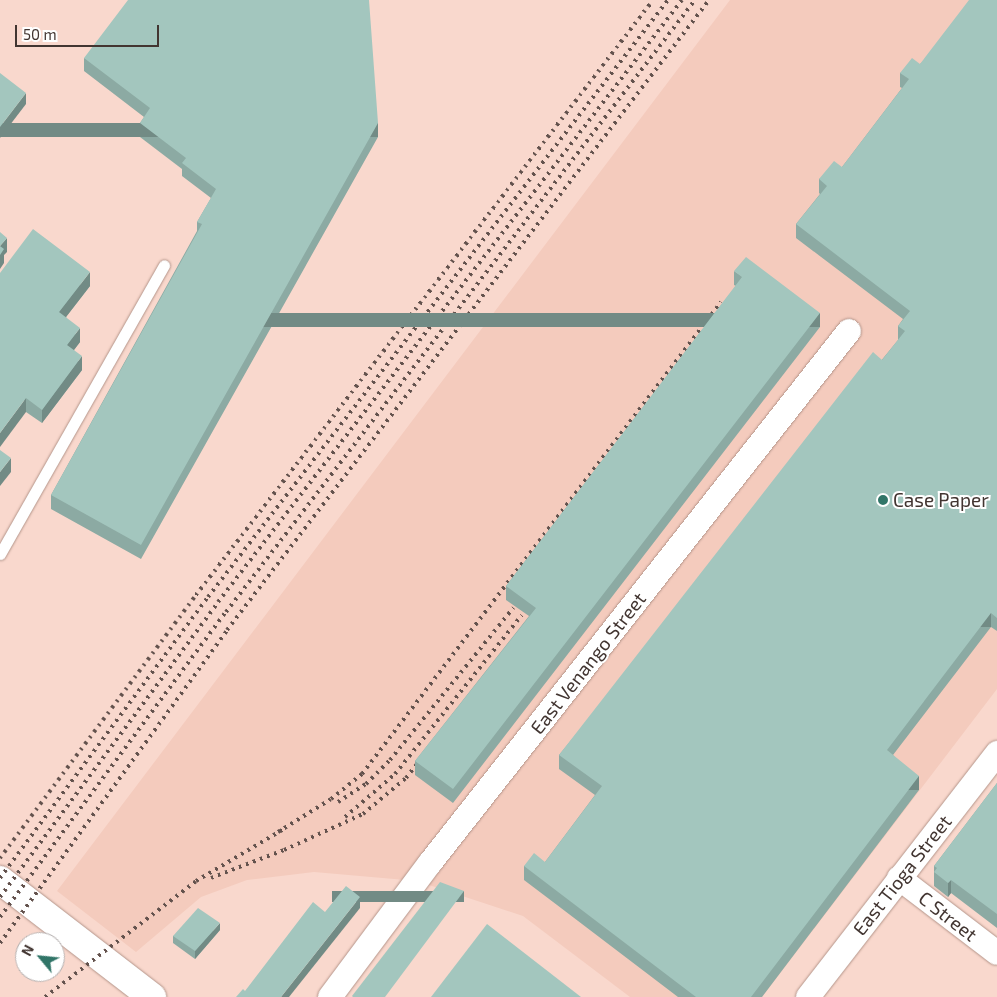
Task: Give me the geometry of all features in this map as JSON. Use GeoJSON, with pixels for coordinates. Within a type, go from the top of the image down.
{"type":"FeatureCollection","features":[{"type":"Feature","properties":{"kind":"main road"},"geometry":{"type":"LineString","coordinates":[[0,880],[152,997]]}},
{"type":"Feature","properties":{"kind":"street","name":"East Venango Street"},"geometry":{"type":"LineString","coordinates":[[330,997],[430,863],[849,331]]}},
{"type":"Feature","properties":{"kind":"street","name":"East Tioga Street"},"geometry":{"type":"LineString","coordinates":[[808,997],[997,754]]}},
{"type":"Feature","properties":{"kind":"street","name":"C Street"},"geometry":{"type":"LineString","coordinates":[[899,878],[997,953]]}},
{"type":"Feature","properties":{"kind":"lane"},"geometry":{"type":"LineString","coordinates":[[0,554],[164,265]]}},
{"type":"Feature","properties":{"kind":"shaded area","name":"Case Paper"},"geometry":{"type":"Polygon","coordinates":[[[730,0],[997,0],[997,689],[762,997],[630,997],[523,916],[417,881],[314,872],[247,880],[201,897],[136,952],[57,891],[730,0]]]}},
{"type":"Feature","properties":{"kind":"building"},"geometry":{"type":"Polygon","coordinates":[[[128,0],[369,0],[378,123],[141,545],[51,495],[202,224],[197,222],[216,189],[182,163],[186,158],[140,123],[150,108],[84,58],[128,0]]]}},
{"type":"Feature","properties":{"kind":"building","name":"Case Paper"},"geometry":{"type":"Polygon","coordinates":[[[969,0],[997,0],[997,618],[991,613],[887,750],[919,776],[751,997],[696,997],[524,866],[534,853],[545,862],[602,786],[559,755],[873,352],[882,360],[905,331],[898,326],[910,311],[796,224],[827,186],[819,179],[834,161],[842,167],[909,79],[900,73],[912,58],[920,64],[969,0]]]}},
{"type":"Feature","properties":{"kind":"building"},"geometry":{"type":"Polygon","coordinates":[[[0,73],[26,93],[0,127],[0,73]]]}},
{"type":"Feature","properties":{"kind":"building"},"geometry":{"type":"Polygon","coordinates":[[[33,229],[90,272],[59,312],[80,328],[67,345],[82,356],[42,410],[26,398],[0,433],[0,273],[33,229]]]}},
{"type":"Feature","properties":{"kind":"building"},"geometry":{"type":"Polygon","coordinates":[[[0,232],[7,238],[0,246],[0,232]]]}},
{"type":"Feature","properties":{"kind":"building"},"geometry":{"type":"Polygon","coordinates":[[[0,246],[4,249],[0,255],[0,246]]]}},
{"type":"Feature","properties":{"kind":"building"},"geometry":{"type":"Polygon","coordinates":[[[746,257],[820,313],[453,789],[415,761],[536,608],[506,586],[742,277],[734,271],[746,257]]]}},
{"type":"Feature","properties":{"kind":"building"},"geometry":{"type":"Polygon","coordinates":[[[0,450],[11,458],[0,472],[0,450]]]}},
{"type":"Feature","properties":{"kind":"building"},"geometry":{"type":"Polygon","coordinates":[[[997,783],[997,914],[951,880],[948,883],[934,872],[937,868],[934,866],[997,783]]]}},
{"type":"Feature","properties":{"kind":"building"},"geometry":{"type":"Polygon","coordinates":[[[440,882],[464,891],[385,997],[353,997],[352,996],[440,882]]]}},
{"type":"Feature","properties":{"kind":"building"},"geometry":{"type":"Polygon","coordinates":[[[346,886],[360,897],[281,997],[236,997],[243,989],[245,991],[313,902],[325,912],[346,886]]]}},
{"type":"Feature","properties":{"kind":"building"},"geometry":{"type":"Polygon","coordinates":[[[198,908],[220,923],[195,951],[173,936],[198,908]]]}},
{"type":"Feature","properties":{"kind":"building"},"geometry":{"type":"Polygon","coordinates":[[[487,924],[581,997],[431,997],[487,924]]]}},
{"type":"Feature","properties":{"kind":"railway"},"geometry":{"type":"LineString","coordinates":[[0,858],[196,595],[653,0]]}},
{"type":"Feature","properties":{"kind":"railway"},"geometry":{"type":"LineString","coordinates":[[0,878],[208,597],[668,0]]}},
{"type":"Feature","properties":{"kind":"railway"},"geometry":{"type":"LineString","coordinates":[[0,897],[218,602],[682,0]]}},
{"type":"Feature","properties":{"kind":"railway"},"geometry":{"type":"LineString","coordinates":[[0,917],[226,612],[695,0]]}},
{"type":"Feature","properties":{"kind":"railway"},"geometry":{"type":"LineString","coordinates":[[0,943],[227,630],[709,0]]}},
{"type":"Feature","properties":{"kind":"railway"},"geometry":{"type":"LineString","coordinates":[[278,832],[331,799],[362,774],[721,302]]}},
{"type":"Feature","properties":{"kind":"railway"},"geometry":{"type":"LineString","coordinates":[[338,802],[366,784],[390,760],[513,608]]}},
{"type":"Feature","properties":{"kind":"railway"},"geometry":{"type":"LineString","coordinates":[[345,817],[395,774],[522,615]]}},
{"type":"Feature","properties":{"kind":"railway"},"geometry":{"type":"LineString","coordinates":[[211,878],[284,850],[363,814],[406,778],[424,755]]}},
{"type":"Feature","properties":{"kind":"railway"},"geometry":{"type":"LineString","coordinates":[[45,997],[196,881],[284,829]]}},
{"type":"Feature","properties":{"kind":"place","name":"Case Paper"},"geometry":{"type":"Point","coordinates":[883,500]}}]}
